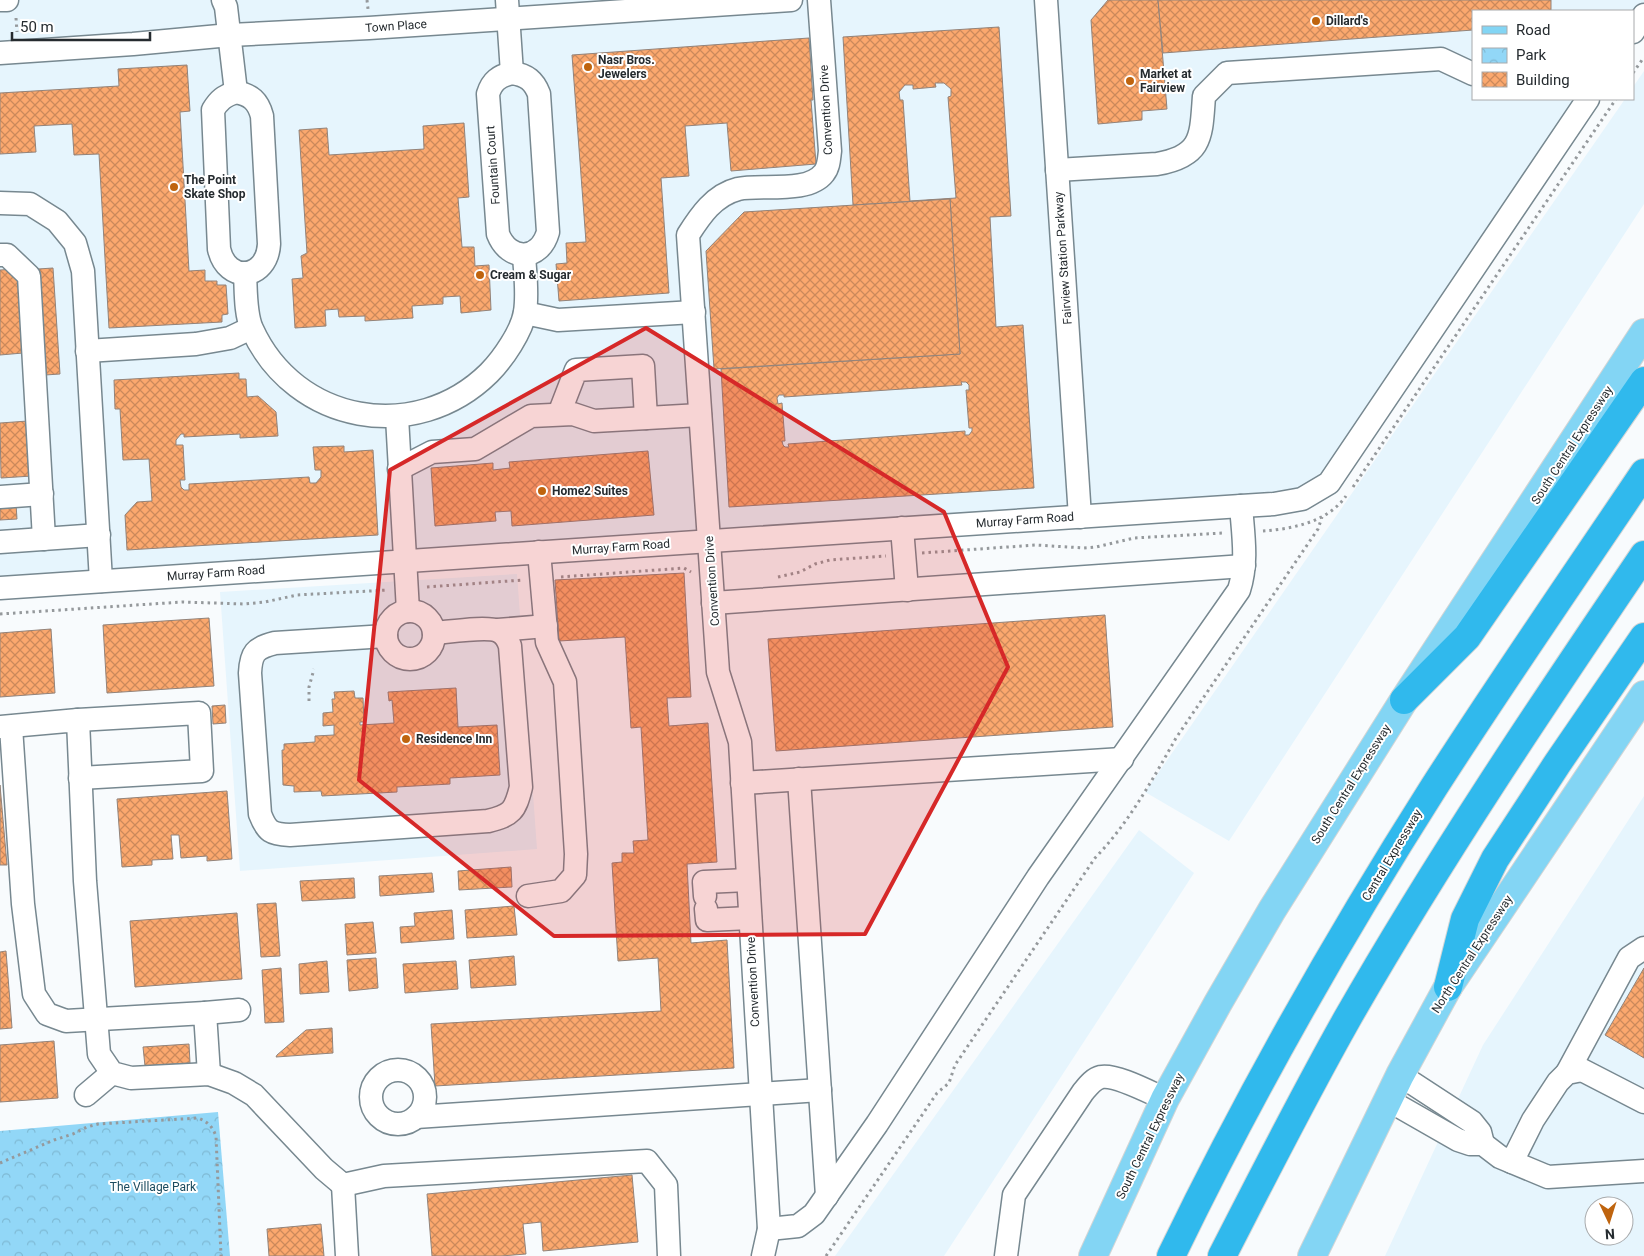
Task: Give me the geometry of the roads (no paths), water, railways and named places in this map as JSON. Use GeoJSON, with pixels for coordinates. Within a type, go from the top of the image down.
{"type":"FeatureCollection","features":[{"type":"Feature","properties":{"kind":"highway"},"geometry":{"type":"LineString","coordinates":[[1404,700],[1467,637],[1644,381]]}},
{"type":"Feature","properties":{"kind":"highway","name":"Central Expressway"},"geometry":{"type":"LineString","coordinates":[[1171,1256],[1275,1056],[1375,882],[1472,728],[1644,473]]}},
{"type":"Feature","properties":{"kind":"highway"},"geometry":{"type":"LineString","coordinates":[[1222,1256],[1293,1118],[1347,1020],[1414,907],[1521,737],[1644,555]]}},
{"type":"Feature","properties":{"kind":"highway"},"geometry":{"type":"LineString","coordinates":[[1448,987],[1465,919],[1495,860],[1557,764],[1644,637]]}},
{"type":"Feature","properties":{"kind":"main road","name":"South Central Expressway"},"geometry":{"type":"LineString","coordinates":[[1093,1256],[1165,1099],[1272,910],[1404,700],[1644,333]]}},
{"type":"Feature","properties":{"kind":"main road","name":"North Central Expressway"},"geometry":{"type":"LineString","coordinates":[[1312,1256],[1400,1076],[1448,987],[1644,695]]}},
{"type":"Feature","properties":{"kind":"street"},"geometry":{"type":"LineString","coordinates":[[0,0],[7,0]]}},
{"type":"Feature","properties":{"kind":"street"},"geometry":{"type":"LineString","coordinates":[[223,0],[226,7],[230,35],[236,92]]}},
{"type":"Feature","properties":{"kind":"street","name":"Town Place"},"geometry":{"type":"LineString","coordinates":[[0,53],[133,44],[508,9],[791,0]]}},
{"type":"Feature","properties":{"kind":"street","name":"Convention Drive"},"geometry":{"type":"LineString","coordinates":[[762,1256],[769,1229],[740,742],[718,672],[688,235],[714,200],[737,189],[801,185],[815,180],[824,173],[830,151],[819,0]]}},
{"type":"Feature","properties":{"kind":"street","name":"Fairview Station Parkway"},"geometry":{"type":"LineString","coordinates":[[1046,0],[1080,517]]}},
{"type":"Feature","properties":{"kind":"street"},"geometry":{"type":"LineString","coordinates":[[1640,0],[1644,3]]}},
{"type":"Feature","properties":{"kind":"street"},"geometry":{"type":"LineString","coordinates":[[245,273],[247,302],[252,328],[269,359],[294,385],[326,404],[360,415],[397,416],[426,412],[453,401],[477,385],[498,364],[514,340],[525,313],[524,255],[533,253],[540,248],[546,241],[548,232],[539,94],[530,78],[522,74],[512,73],[508,9]]}},
{"type":"Feature","properties":{"kind":"street"},"geometry":{"type":"LineString","coordinates":[[1634,31],[1644,16]]}},
{"type":"Feature","properties":{"kind":"street"},"geometry":{"type":"LineString","coordinates":[[1057,170],[1157,164],[1172,162],[1186,156],[1199,139],[1204,96],[1227,73],[1441,59],[1472,74]]}},
{"type":"Feature","properties":{"kind":"street","name":"Fountain Court"},"geometry":{"type":"LineString","coordinates":[[512,73],[504,74],[496,79],[488,94],[498,234],[501,243],[507,250],[515,254],[524,255]]}},
{"type":"Feature","properties":{"kind":"street"},"geometry":{"type":"LineString","coordinates":[[236,92],[254,99],[260,107],[266,195],[268,255],[263,264],[255,270],[245,273],[235,272],[227,267],[219,250],[214,110],[218,102],[226,95],[236,92]]}},
{"type":"Feature","properties":{"kind":"street","name":"Murray Farm Road"},"geometry":{"type":"LineString","coordinates":[[0,588],[1274,504],[1302,499],[1329,483],[1584,100]]}},
{"type":"Feature","properties":{"kind":"street"},"geometry":{"type":"LineString","coordinates":[[0,203],[30,204],[57,220],[75,243],[83,271],[101,581]]}},
{"type":"Feature","properties":{"kind":"street"},"geometry":{"type":"LineString","coordinates":[[0,255],[7,255],[29,276],[44,538]]}},
{"type":"Feature","properties":{"kind":"street"},"geometry":{"type":"LineString","coordinates":[[525,313],[558,320],[694,312]]}},
{"type":"Feature","properties":{"kind":"street"},"geometry":{"type":"LineString","coordinates":[[88,350],[196,344],[230,338],[252,328]]}},
{"type":"Feature","properties":{"kind":"street"},"geometry":{"type":"LineString","coordinates":[[559,414],[576,370],[643,366],[646,418]]}},
{"type":"Feature","properties":{"kind":"street"},"geometry":{"type":"LineString","coordinates":[[400,468],[432,452],[475,449],[531,416],[573,414],[594,421],[700,414]]}},
{"type":"Feature","properties":{"kind":"street"},"geometry":{"type":"LineString","coordinates":[[397,416],[408,611]]}},
{"type":"Feature","properties":{"kind":"street"},"geometry":{"type":"LineString","coordinates":[[0,497],[42,494]]}},
{"type":"Feature","properties":{"kind":"street"},"geometry":{"type":"LineString","coordinates":[[769,1229],[798,1226],[814,1214],[877,1124],[1038,877],[1239,590],[1243,577],[1245,551],[1241,506]]}},
{"type":"Feature","properties":{"kind":"street"},"geometry":{"type":"LineString","coordinates":[[902,528],[907,590]]}},
{"type":"Feature","properties":{"kind":"street"},"geometry":{"type":"LineString","coordinates":[[0,542],[98,535]]}},
{"type":"Feature","properties":{"kind":"street"},"geometry":{"type":"LineString","coordinates":[[528,896],[561,891],[575,875],[576,854],[565,682],[547,642],[539,552]]}},
{"type":"Feature","properties":{"kind":"street"},"geometry":{"type":"LineString","coordinates":[[713,603],[1244,566]]}},
{"type":"Feature","properties":{"kind":"street"},"geometry":{"type":"LineString","coordinates":[[408,611],[422,614],[428,619],[434,633],[434,641],[426,654],[419,658],[411,659],[396,655],[391,650],[387,643],[386,628],[401,613],[408,611]]}},
{"type":"Feature","properties":{"kind":"street"},"geometry":{"type":"LineString","coordinates":[[434,633],[546,626]]}},
{"type":"Feature","properties":{"kind":"street"},"geometry":{"type":"LineString","coordinates":[[386,636],[275,643],[260,646],[250,658],[260,814],[265,827],[276,834],[290,835],[488,821],[505,816],[517,804],[521,787],[510,646],[506,637],[498,630]]}},
{"type":"Feature","properties":{"kind":"street"},"geometry":{"type":"LineString","coordinates":[[80,778],[202,771],[198,713],[78,720],[6,727],[23,904],[34,994],[47,1014],[66,1021],[239,1010]]}},
{"type":"Feature","properties":{"kind":"street"},"geometry":{"type":"LineString","coordinates":[[78,720],[85,882],[99,1054],[112,1073],[131,1078],[209,1074],[234,1084],[254,1095],[324,1169],[343,1185],[347,1256]]}},
{"type":"Feature","properties":{"kind":"street"},"geometry":{"type":"LineString","coordinates":[[742,783],[1122,759]]}},
{"type":"Feature","properties":{"kind":"street"},"geometry":{"type":"LineString","coordinates":[[799,779],[827,1196]]}},
{"type":"Feature","properties":{"kind":"street"},"geometry":{"type":"LineString","coordinates":[[748,880],[704,882],[705,902],[707,920],[750,918]]}},
{"type":"Feature","properties":{"kind":"street"},"geometry":{"type":"LineString","coordinates":[[1512,1162],[1533,1120],[1558,1082],[1567,1073],[1629,958],[1644,948]]}},
{"type":"Feature","properties":{"kind":"street"},"geometry":{"type":"LineString","coordinates":[[205,1013],[209,1074]]}},
{"type":"Feature","properties":{"kind":"street"},"geometry":{"type":"LineString","coordinates":[[1567,1073],[1582,1070],[1644,1102]]}},
{"type":"Feature","properties":{"kind":"street"},"geometry":{"type":"LineString","coordinates":[[86,1095],[112,1073]]}},
{"type":"Feature","properties":{"kind":"street"},"geometry":{"type":"LineString","coordinates":[[1006,1256],[1014,1195],[1092,1081],[1100,1077],[1111,1076],[1165,1099]]}},
{"type":"Feature","properties":{"kind":"street"},"geometry":{"type":"LineString","coordinates":[[1400,1076],[1472,1122],[1480,1132],[1483,1144]]}},
{"type":"Feature","properties":{"kind":"street"},"geometry":{"type":"LineString","coordinates":[[416,1117],[820,1090]]}},
{"type":"Feature","properties":{"kind":"street"},"geometry":{"type":"LineString","coordinates":[[1388,1100],[1458,1140],[1470,1144],[1483,1144],[1500,1157],[1548,1177],[1644,1171]]}},
{"type":"Feature","properties":{"kind":"street"},"geometry":{"type":"LineString","coordinates":[[343,1185],[384,1176],[647,1160],[666,1185],[669,1256]]}},
{"type":"Feature","properties":{"kind":"place","name":"Dillard's"},"geometry":{"type":"Point","coordinates":[1316,21]}},
{"type":"Feature","properties":{"kind":"place","name":"Nasr Bros. Jewelers"},"geometry":{"type":"Point","coordinates":[588,67]}},
{"type":"Feature","properties":{"kind":"place","name":"Market at Fairview"},"geometry":{"type":"Point","coordinates":[1130,81]}},
{"type":"Feature","properties":{"kind":"place","name":"The Point Skate Shop"},"geometry":{"type":"Point","coordinates":[174,187]}},
{"type":"Feature","properties":{"kind":"place","name":"Cream & Sugar"},"geometry":{"type":"Point","coordinates":[480,275]}},
{"type":"Feature","properties":{"kind":"place","name":"Home2 Suites"},"geometry":{"type":"Point","coordinates":[542,491]}},
{"type":"Feature","properties":{"kind":"place","name":"Residence Inn"},"geometry":{"type":"Point","coordinates":[406,739]}},
{"type":"Feature","properties":{"kind":"park label","name":"The Village Park"},"geometry":{"type":"Point","coordinates":[153,1187]}}]}
